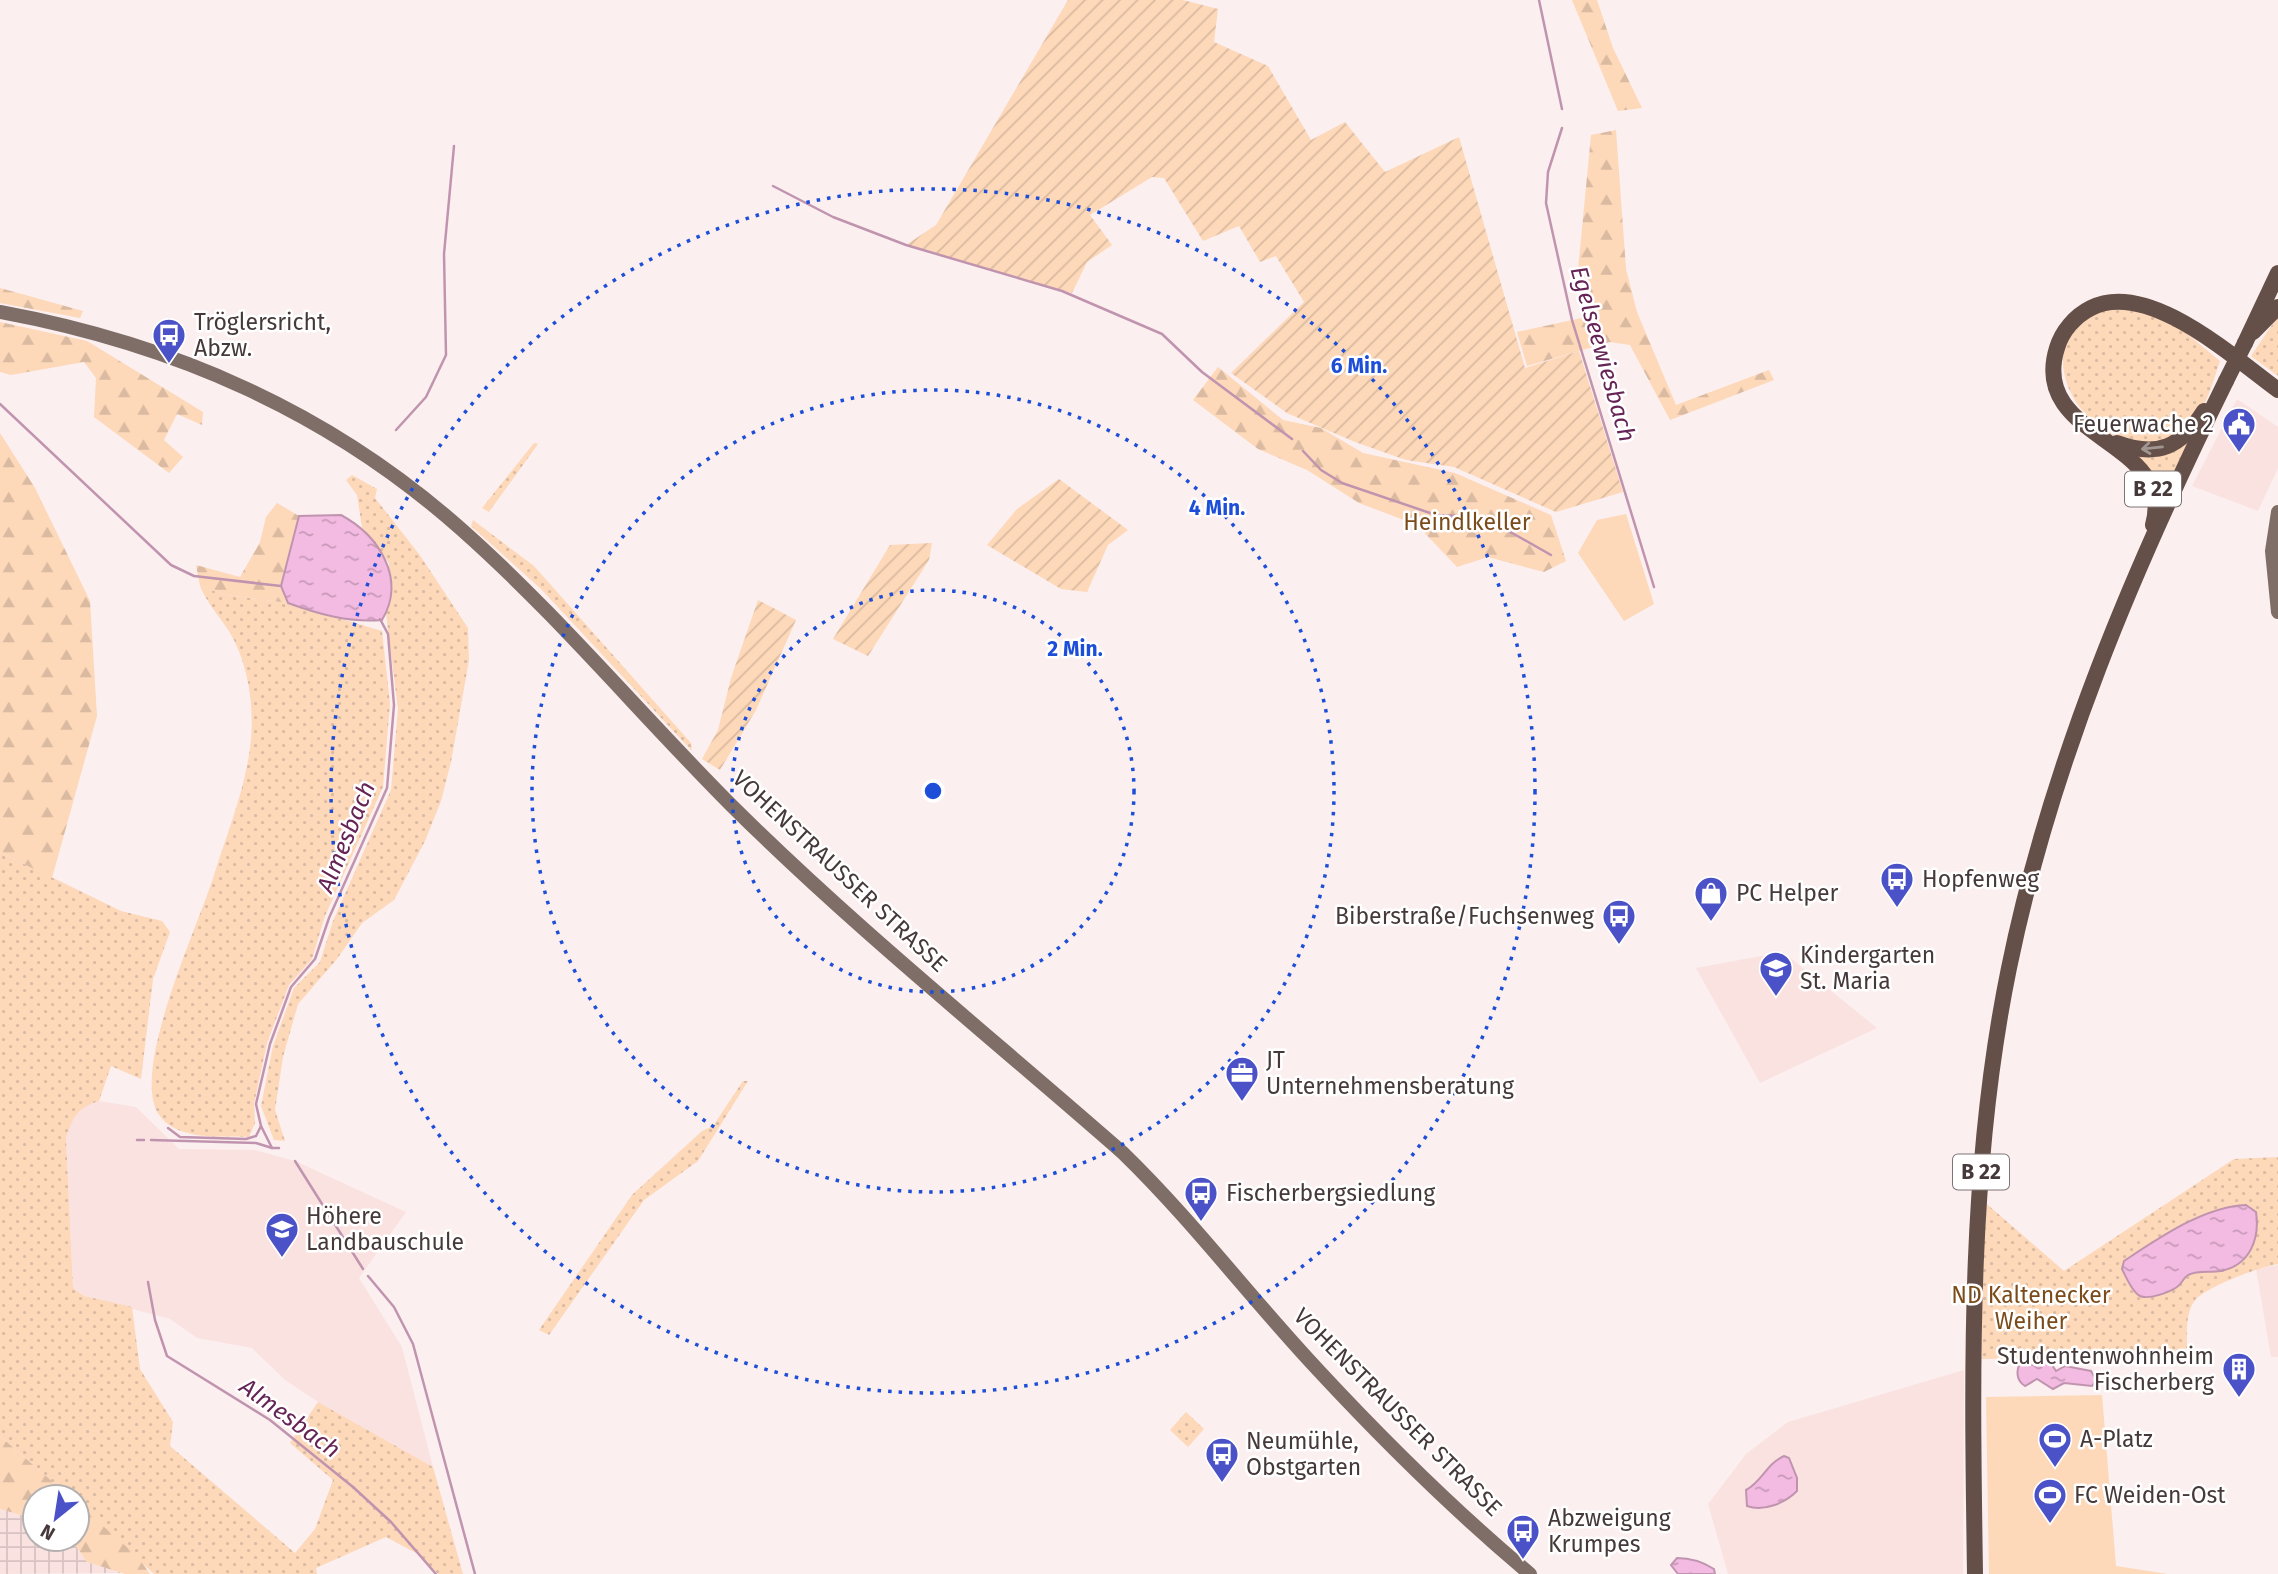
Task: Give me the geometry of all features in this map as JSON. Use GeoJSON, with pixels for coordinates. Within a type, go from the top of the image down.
{"type":"FeatureCollection","features":[{"type":"Feature","properties":{"kind":"main road","name":"B 22"},"geometry":{"type":"LineString","coordinates":[[1975,1574],[1972,1358],[1975,1229],[1992,1068],[2009,966],[2039,846],[2076,727],[2141,564],[2278,273]]}},
{"type":"Feature","properties":{"kind":"main road","name":"B 22"},"geometry":{"type":"LineString","coordinates":[[2141,564],[2157,507],[2154,491],[2136,464],[2071,415],[2060,398],[2055,360],[2066,329],[2081,314],[2098,305],[2119,300],[2140,303],[2163,312],[2278,390]]}},
{"type":"Feature","properties":{"kind":"main road"},"geometry":{"type":"LineString","coordinates":[[2247,339],[2267,322],[2278,307]]}},
{"type":"Feature","properties":{"kind":"main road","name":"VOHENSTRAUSSER STRASSE"},"geometry":{"type":"LineString","coordinates":[[0,312],[124,341],[215,372],[303,416],[353,448],[460,528],[584,649],[730,804],[805,876],[1124,1153],[1160,1189],[1318,1370],[1408,1461],[1530,1574]]}},
{"type":"Feature","properties":{"kind":"main road","name":"B 22"},"geometry":{"type":"LineString","coordinates":[[2099,436],[2145,450],[2168,446],[2188,433],[2224,387]]}},
{"type":"Feature","properties":{"kind":"main road"},"geometry":{"type":"LineString","coordinates":[[2278,512],[2272,551],[2278,612]]}},
{"type":"Feature","properties":{"kind":"shaded area"},"geometry":{"type":"Polygon","coordinates":[[[2237,399],[2278,427],[2278,468],[2258,511],[2192,486],[2237,399]]]}},
{"type":"Feature","properties":{"kind":"shaded area","name":"Kindergarten St. Maria"},"geometry":{"type":"Polygon","coordinates":[[[1783,952],[1877,1028],[1760,1083],[1696,968],[1783,952]]]}},
{"type":"Feature","properties":{"kind":"shaded area"},"geometry":{"type":"Polygon","coordinates":[[[99,1101],[136,1107],[179,1149],[255,1150],[295,1161],[406,1212],[359,1278],[402,1347],[433,1467],[318,1402],[285,1380],[252,1348],[197,1338],[170,1319],[84,1296],[73,1288],[66,1138],[72,1117],[87,1105],[99,1101]]]}},
{"type":"Feature","properties":{"kind":"shaded area"},"geometry":{"type":"Polygon","coordinates":[[[2278,1265],[2278,1357],[2271,1357],[2256,1269],[2278,1265]]]}},
{"type":"Feature","properties":{"kind":"shaded area"},"geometry":{"type":"Polygon","coordinates":[[[1964,1370],[1963,1574],[1728,1574],[1708,1504],[1746,1454],[1788,1422],[1964,1370]]]}},
{"type":"Feature","properties":{"kind":"shaded area"},"geometry":{"type":"Polygon","coordinates":[[[0,1509],[21,1515],[21,1553],[81,1553],[87,1562],[123,1573],[0,1574],[0,1509]]]}},
{"type":"Feature","properties":{"kind":"green space"},"geometry":{"type":"Polygon","coordinates":[[[1068,0],[1183,0],[1218,9],[1214,42],[1268,66],[1311,140],[1345,122],[1385,172],[1459,137],[1525,368],[1579,351],[1623,492],[1556,512],[1454,467],[1406,460],[1287,413],[1231,373],[1304,302],[1276,256],[1260,262],[1239,226],[1203,241],[1164,178],[1152,177],[1090,215],[1112,245],[1087,262],[1072,293],[906,245],[936,225],[1068,0]]]}},
{"type":"Feature","properties":{"kind":"green space"},"geometry":{"type":"Polygon","coordinates":[[[1572,0],[1597,0],[1613,48],[1642,108],[1618,111],[1572,0]]]}},
{"type":"Feature","properties":{"kind":"green space"},"geometry":{"type":"Polygon","coordinates":[[[1616,130],[1626,269],[1637,312],[1676,405],[1769,370],[1774,380],[1670,420],[1630,345],[1610,342],[1527,366],[1517,332],[1600,314],[1578,270],[1591,135],[1616,130]]]}},
{"type":"Feature","properties":{"kind":"green space"},"geometry":{"type":"Polygon","coordinates":[[[0,288],[83,311],[80,318],[0,303],[0,288]]]}},
{"type":"Feature","properties":{"kind":"green space"},"geometry":{"type":"Polygon","coordinates":[[[2117,305],[2174,323],[2220,361],[2200,412],[2179,435],[2148,444],[2119,438],[2093,422],[2074,398],[2064,371],[2066,344],[2083,321],[2117,305]]]}},
{"type":"Feature","properties":{"kind":"green space"},"geometry":{"type":"Polygon","coordinates":[[[2278,316],[2278,376],[2251,356],[2278,316]]]}},
{"type":"Feature","properties":{"kind":"green space"},"geometry":{"type":"Polygon","coordinates":[[[0,322],[87,341],[203,412],[202,425],[177,414],[164,440],[183,457],[169,473],[94,417],[96,378],[84,362],[11,375],[0,372],[0,322]]]}},
{"type":"Feature","properties":{"kind":"green space","name":"Heindlkeller"},"geometry":{"type":"Polygon","coordinates":[[[1218,367],[1283,420],[1321,428],[1363,453],[1455,473],[1551,515],[1566,561],[1544,572],[1488,557],[1457,567],[1417,525],[1359,503],[1307,470],[1258,449],[1193,400],[1218,367]]]}},
{"type":"Feature","properties":{"kind":"green space"},"geometry":{"type":"Polygon","coordinates":[[[2197,431],[2160,514],[2159,494],[2153,478],[2128,450],[2197,431]]]}},
{"type":"Feature","properties":{"kind":"green space"},"geometry":{"type":"Polygon","coordinates":[[[0,433],[35,488],[90,601],[97,716],[52,878],[0,852],[0,433]]]}},
{"type":"Feature","properties":{"kind":"green space"},"geometry":{"type":"Polygon","coordinates":[[[534,443],[538,444],[489,512],[482,508],[534,443]]]}},
{"type":"Feature","properties":{"kind":"green space"},"geometry":{"type":"Polygon","coordinates":[[[352,475],[377,489],[375,498],[419,554],[468,628],[469,660],[451,762],[441,801],[425,841],[394,900],[362,923],[337,959],[298,1004],[283,1057],[275,1110],[285,1141],[274,1140],[261,1106],[273,1046],[294,988],[320,962],[333,921],[391,790],[398,709],[386,614],[391,601],[389,563],[362,527],[357,495],[346,480],[352,475]]]}},
{"type":"Feature","properties":{"kind":"green space"},"geometry":{"type":"Polygon","coordinates":[[[1059,479],[1128,530],[1108,545],[1087,592],[1061,589],[987,545],[1017,509],[1059,479]]]}},
{"type":"Feature","properties":{"kind":"green space"},"geometry":{"type":"Polygon","coordinates":[[[277,503],[299,516],[281,586],[288,603],[226,595],[200,586],[196,565],[240,577],[260,542],[266,517],[277,503]]]}},
{"type":"Feature","properties":{"kind":"green space"},"geometry":{"type":"Polygon","coordinates":[[[1626,514],[1654,604],[1624,621],[1578,553],[1597,520],[1626,514]]]}},
{"type":"Feature","properties":{"kind":"green space"},"geometry":{"type":"Polygon","coordinates":[[[473,520],[534,566],[691,743],[692,751],[541,589],[471,526],[473,520]]]}},
{"type":"Feature","properties":{"kind":"green space"},"geometry":{"type":"Polygon","coordinates":[[[932,543],[929,560],[868,656],[833,639],[890,545],[932,543]]]}},
{"type":"Feature","properties":{"kind":"green space"},"geometry":{"type":"Polygon","coordinates":[[[200,586],[226,595],[288,603],[382,631],[390,704],[383,787],[325,916],[312,959],[289,985],[267,1043],[254,1104],[255,1123],[249,1137],[200,1135],[177,1129],[159,1115],[152,1094],[153,1065],[170,996],[234,814],[243,784],[251,739],[251,707],[242,659],[229,631],[200,586]]]}},
{"type":"Feature","properties":{"kind":"green space"},"geometry":{"type":"Polygon","coordinates":[[[758,600],[796,620],[756,710],[720,770],[702,759],[718,730],[731,678],[758,600]]]}},
{"type":"Feature","properties":{"kind":"green space"},"geometry":{"type":"Polygon","coordinates":[[[0,852],[121,911],[162,921],[170,932],[153,979],[141,1079],[111,1066],[99,1101],[86,1106],[77,1114],[66,1138],[73,1288],[84,1296],[132,1307],[140,1369],[173,1422],[170,1446],[295,1553],[315,1529],[333,1480],[290,1443],[318,1402],[433,1467],[463,1574],[438,1574],[418,1554],[386,1537],[316,1568],[317,1574],[154,1574],[91,1516],[91,1483],[54,1483],[0,1436],[0,852]]]}},
{"type":"Feature","properties":{"kind":"green space"},"geometry":{"type":"Polygon","coordinates":[[[743,1081],[748,1081],[698,1161],[644,1200],[549,1335],[539,1330],[632,1195],[702,1131],[713,1126],[743,1081]]]}},
{"type":"Feature","properties":{"kind":"green space","name":"ND Kaltenecker Weiher"},"geometry":{"type":"Polygon","coordinates":[[[2278,1157],[2278,1264],[2235,1278],[2196,1299],[2188,1316],[2187,1348],[2148,1356],[1982,1359],[1981,1199],[2064,1271],[2234,1159],[2278,1157]],[[2152,1242],[2124,1261],[2139,1295],[2148,1296],[2172,1290],[2190,1275],[2222,1268],[2244,1258],[2152,1242]]]}},
{"type":"Feature","properties":{"kind":"green space","name":"FC Weiden-Ost"},"geometry":{"type":"Polygon","coordinates":[[[2102,1395],[2116,1566],[2168,1574],[1989,1574],[1986,1397],[2102,1395]]]}},
{"type":"Feature","properties":{"kind":"green space"},"geometry":{"type":"Polygon","coordinates":[[[1186,1412],[1204,1429],[1188,1447],[1170,1430],[1186,1412]]]}},
{"type":"Feature","properties":{"kind":"green space"},"geometry":{"type":"Polygon","coordinates":[[[0,1436],[54,1483],[21,1483],[21,1515],[0,1509],[0,1436]]]}},
{"type":"Feature","properties":{"kind":"green space"},"geometry":{"type":"Polygon","coordinates":[[[91,1515],[138,1557],[150,1574],[125,1574],[87,1562],[81,1553],[91,1553],[91,1515]]]}},
{"type":"Feature","properties":{"kind":"water"},"geometry":{"type":"Polygon","coordinates":[[[341,515],[367,534],[385,559],[391,589],[389,604],[382,620],[346,619],[299,607],[288,603],[281,586],[299,516],[341,515]]]}},
{"type":"Feature","properties":{"kind":"water"},"geometry":{"type":"Polygon","coordinates":[[[2246,1205],[2256,1212],[2256,1232],[2251,1249],[2239,1263],[2221,1271],[2188,1275],[2177,1287],[2159,1295],[2144,1297],[2134,1291],[2122,1269],[2124,1261],[2198,1218],[2214,1211],[2246,1205]]]}},
{"type":"Feature","properties":{"kind":"water"},"geometry":{"type":"Polygon","coordinates":[[[2032,1355],[2050,1362],[2056,1371],[2065,1366],[2091,1371],[2096,1380],[2092,1386],[2064,1383],[2053,1389],[2037,1379],[2025,1386],[2019,1381],[2018,1370],[2022,1360],[2032,1355]]]}},
{"type":"Feature","properties":{"kind":"water"},"geometry":{"type":"Polygon","coordinates":[[[1784,1456],[1789,1458],[1797,1478],[1797,1491],[1774,1505],[1760,1508],[1747,1506],[1746,1490],[1784,1456]]]}},
{"type":"Feature","properties":{"kind":"water"},"geometry":{"type":"Polygon","coordinates":[[[1677,1558],[1705,1564],[1714,1569],[1715,1574],[1678,1574],[1671,1565],[1677,1558]]]}},
{"type":"Feature","properties":{"kind":"waterway","name":"Egelseewiesbach"},"geometry":{"type":"LineString","coordinates":[[1539,0],[1562,109]]}},
{"type":"Feature","properties":{"kind":"waterway","name":"Egelseewiesbach"},"geometry":{"type":"LineString","coordinates":[[1562,128],[1548,172],[1546,203],[1572,320],[1654,587]]}},
{"type":"Feature","properties":{"kind":"waterway"},"geometry":{"type":"LineString","coordinates":[[396,430],[426,397],[446,355],[444,254],[454,146]]}},
{"type":"Feature","properties":{"kind":"waterway"},"geometry":{"type":"LineString","coordinates":[[773,186],[833,217],[906,245],[1062,291],[1162,334],[1202,372],[1292,439]]}},
{"type":"Feature","properties":{"kind":"waterway","name":"Almesbach"},"geometry":{"type":"LineString","coordinates":[[0,404],[171,565],[194,576],[281,586]]}},
{"type":"Feature","properties":{"kind":"waterway"},"geometry":{"type":"LineString","coordinates":[[1303,451],[1321,470],[1342,483],[1436,515],[1484,517],[1551,555]]}},
{"type":"Feature","properties":{"kind":"waterway","name":"Almesbach"},"geometry":{"type":"LineString","coordinates":[[279,1148],[272,1148],[261,1126],[256,1104],[270,1044],[291,987],[315,959],[329,918],[387,788],[394,705],[388,634],[380,619]]}},
{"type":"Feature","properties":{"kind":"waterway","name":"Almesbach"},"geometry":{"type":"LineString","coordinates":[[168,1128],[180,1137],[246,1139],[256,1136],[261,1126]]}},
{"type":"Feature","properties":{"kind":"waterway","name":"Almesbach"},"geometry":{"type":"LineString","coordinates":[[137,1140],[144,1140]]}},
{"type":"Feature","properties":{"kind":"waterway","name":"Almesbach"},"geometry":{"type":"LineString","coordinates":[[151,1140],[256,1143],[272,1148]]}},
{"type":"Feature","properties":{"kind":"waterway"},"geometry":{"type":"LineString","coordinates":[[295,1161],[363,1269]]}},
{"type":"Feature","properties":{"kind":"waterway"},"geometry":{"type":"LineString","coordinates":[[368,1276],[394,1307],[413,1344],[475,1574]]}},
{"type":"Feature","properties":{"kind":"waterway","name":"Almesbach"},"geometry":{"type":"LineString","coordinates":[[148,1282],[155,1320],[167,1356],[270,1420],[353,1487],[391,1522],[436,1574]]}},
{"type":"Feature","properties":{"kind":"place","name":"Tröglersricht, Abzw."},"geometry":{"type":"Point","coordinates":[169,365]}},
{"type":"Feature","properties":{"kind":"place","name":"Feuerwache 2"},"geometry":{"type":"Point","coordinates":[2239,454]}},
{"type":"Feature","properties":{"kind":"place","name":"Hopfenweg"},"geometry":{"type":"Point","coordinates":[1897,909]}},
{"type":"Feature","properties":{"kind":"place","name":"PC Helper"},"geometry":{"type":"Point","coordinates":[1711,923]}},
{"type":"Feature","properties":{"kind":"place","name":"Biberstraße/Fuchsenweg"},"geometry":{"type":"Point","coordinates":[1619,946]}},
{"type":"Feature","properties":{"kind":"place","name":"Kindergarten St. Maria"},"geometry":{"type":"Point","coordinates":[1776,998]}},
{"type":"Feature","properties":{"kind":"place","name":"JT Unternehmensberatung"},"geometry":{"type":"Point","coordinates":[1242,1103]}},
{"type":"Feature","properties":{"kind":"place","name":"Fischerbergsiedlung"},"geometry":{"type":"Point","coordinates":[1201,1223]}},
{"type":"Feature","properties":{"kind":"place","name":"Höhere Landbauschule"},"geometry":{"type":"Point","coordinates":[282,1259]}},
{"type":"Feature","properties":{"kind":"place","name":"Studentenwohnheim Fischerberg"},"geometry":{"type":"Point","coordinates":[2239,1399]}},
{"type":"Feature","properties":{"kind":"place","name":"A-Platz"},"geometry":{"type":"Point","coordinates":[2055,1469]}},
{"type":"Feature","properties":{"kind":"place","name":"Neumühle, Obstgarten"},"geometry":{"type":"Point","coordinates":[1222,1484]}},
{"type":"Feature","properties":{"kind":"place","name":"FC Weiden-Ost"},"geometry":{"type":"Point","coordinates":[2050,1525]}},
{"type":"Feature","properties":{"kind":"place","name":"Abzweigung Krumpes"},"geometry":{"type":"Point","coordinates":[1523,1561]}}]}
